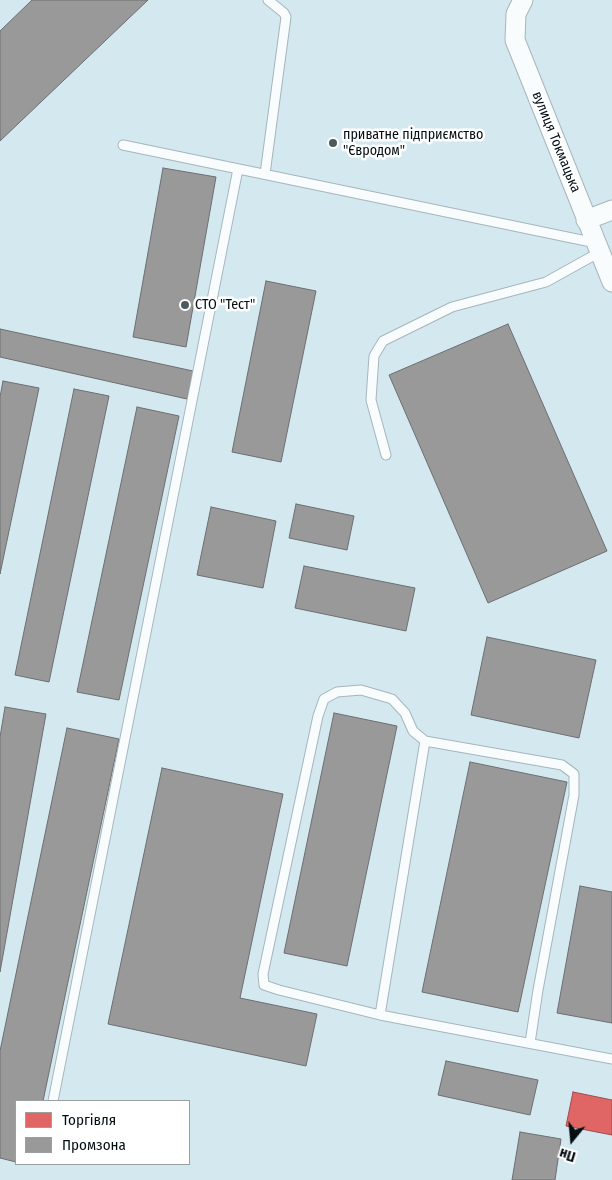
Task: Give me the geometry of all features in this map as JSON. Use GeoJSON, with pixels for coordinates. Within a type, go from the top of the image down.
{"type":"FeatureCollection","features":[{"type":"Feature","properties":{"kind":"street","name":"вулиця Токмацька"},"geometry":{"type":"LineString","coordinates":[[523,0],[516,14],[515,40],[612,282]]}},
{"type":"Feature","properties":{"kind":"street"},"geometry":{"type":"LineString","coordinates":[[586,220],[612,210]]}},
{"type":"Feature","properties":{"kind":"lane"},"geometry":{"type":"LineString","coordinates":[[265,174],[286,17],[284,13],[268,0]]}},
{"type":"Feature","properties":{"kind":"lane"},"geometry":{"type":"LineString","coordinates":[[123,145],[598,247]]}},
{"type":"Feature","properties":{"kind":"lane"},"geometry":{"type":"LineString","coordinates":[[53,1100],[238,169]]}},
{"type":"Feature","properties":{"kind":"lane"},"geometry":{"type":"LineString","coordinates":[[386,455],[371,400],[374,356],[383,340],[452,307],[546,282],[598,247]]}},
{"type":"Feature","properties":{"kind":"lane"},"geometry":{"type":"LineString","coordinates":[[530,1043],[574,795],[574,774],[562,765],[425,741],[414,731],[405,713],[392,699],[361,690],[337,692],[324,699],[318,716],[263,974],[264,985],[380,1015],[612,1059]]}},
{"type":"Feature","properties":{"kind":"lane"},"geometry":{"type":"LineString","coordinates":[[380,1015],[425,741]]}},
{"type":"Feature","properties":{"kind":"building: Торгівля"},"geometry":{"type":"Polygon","coordinates":[[[573,1092],[612,1100],[612,1135],[566,1126],[573,1092]]]}},
{"type":"Feature","properties":{"kind":"building: Промзона"},"geometry":{"type":"Polygon","coordinates":[[[32,0],[148,0],[0,141],[0,31],[32,0]]]}},
{"type":"Feature","properties":{"kind":"building: Промзона"},"geometry":{"type":"Polygon","coordinates":[[[163,168],[216,177],[186,347],[133,337],[163,168]]]}},
{"type":"Feature","properties":{"kind":"building: Промзона"},"geometry":{"type":"Polygon","coordinates":[[[266,281],[316,291],[281,462],[232,452],[266,281]]]}},
{"type":"Feature","properties":{"kind":"building: Промзона"},"geometry":{"type":"Polygon","coordinates":[[[508,324],[607,551],[488,603],[389,375],[508,324]]]}},
{"type":"Feature","properties":{"kind":"building: Промзона"},"geometry":{"type":"Polygon","coordinates":[[[0,329],[193,371],[187,399],[0,357],[0,329]]]}},
{"type":"Feature","properties":{"kind":"building: Промзона"},"geometry":{"type":"Polygon","coordinates":[[[3,381],[39,388],[0,574],[0,397],[3,381]]]}},
{"type":"Feature","properties":{"kind":"building: Промзона"},"geometry":{"type":"Polygon","coordinates":[[[74,389],[109,396],[49,682],[15,675],[74,389]]]}},
{"type":"Feature","properties":{"kind":"building: Промзона"},"geometry":{"type":"Polygon","coordinates":[[[137,407],[179,416],[119,700],[77,692],[137,407]]]}},
{"type":"Feature","properties":{"kind":"building: Промзона"},"geometry":{"type":"Polygon","coordinates":[[[296,504],[354,516],[347,550],[289,538],[296,504]]]}},
{"type":"Feature","properties":{"kind":"building: Промзона"},"geometry":{"type":"Polygon","coordinates":[[[211,507],[276,521],[263,588],[197,575],[211,507]]]}},
{"type":"Feature","properties":{"kind":"building: Промзона"},"geometry":{"type":"Polygon","coordinates":[[[304,566],[415,588],[406,631],[295,608],[304,566]]]}},
{"type":"Feature","properties":{"kind":"building: Промзона"},"geometry":{"type":"Polygon","coordinates":[[[487,637],[596,660],[579,738],[471,715],[487,637]]]}},
{"type":"Feature","properties":{"kind":"building: Промзона"},"geometry":{"type":"Polygon","coordinates":[[[5,707],[46,714],[0,972],[0,737],[5,707]]]}},
{"type":"Feature","properties":{"kind":"building: Промзона"},"geometry":{"type":"Polygon","coordinates":[[[334,713],[397,726],[347,966],[284,953],[334,713]]]}},
{"type":"Feature","properties":{"kind":"building: Промзона"},"geometry":{"type":"Polygon","coordinates":[[[67,728],[119,739],[43,1100],[15,1100],[15,1162],[0,1158],[0,1051],[67,728]]]}},
{"type":"Feature","properties":{"kind":"building: Промзона"},"geometry":{"type":"Polygon","coordinates":[[[470,762],[567,782],[518,1012],[422,992],[470,762]]]}},
{"type":"Feature","properties":{"kind":"building: Промзона"},"geometry":{"type":"Polygon","coordinates":[[[162,768],[283,794],[240,998],[317,1014],[306,1066],[108,1024],[162,768]]]}},
{"type":"Feature","properties":{"kind":"building: Промзона"},"geometry":{"type":"Polygon","coordinates":[[[580,886],[612,892],[612,1023],[557,1013],[580,886]]]}},
{"type":"Feature","properties":{"kind":"building: Промзона"},"geometry":{"type":"Polygon","coordinates":[[[446,1061],[538,1080],[530,1115],[438,1095],[446,1061]]]}},
{"type":"Feature","properties":{"kind":"building: Промзона"},"geometry":{"type":"Polygon","coordinates":[[[520,1132],[561,1139],[555,1180],[512,1180],[520,1132]]]}},
{"type":"Feature","properties":{"kind":"place","name":"приватне підприємство \"Євродом\""},"geometry":{"type":"Point","coordinates":[333,143]}},
{"type":"Feature","properties":{"kind":"place","name":"СТО \"Тест\""},"geometry":{"type":"Point","coordinates":[185,305]}}]}
